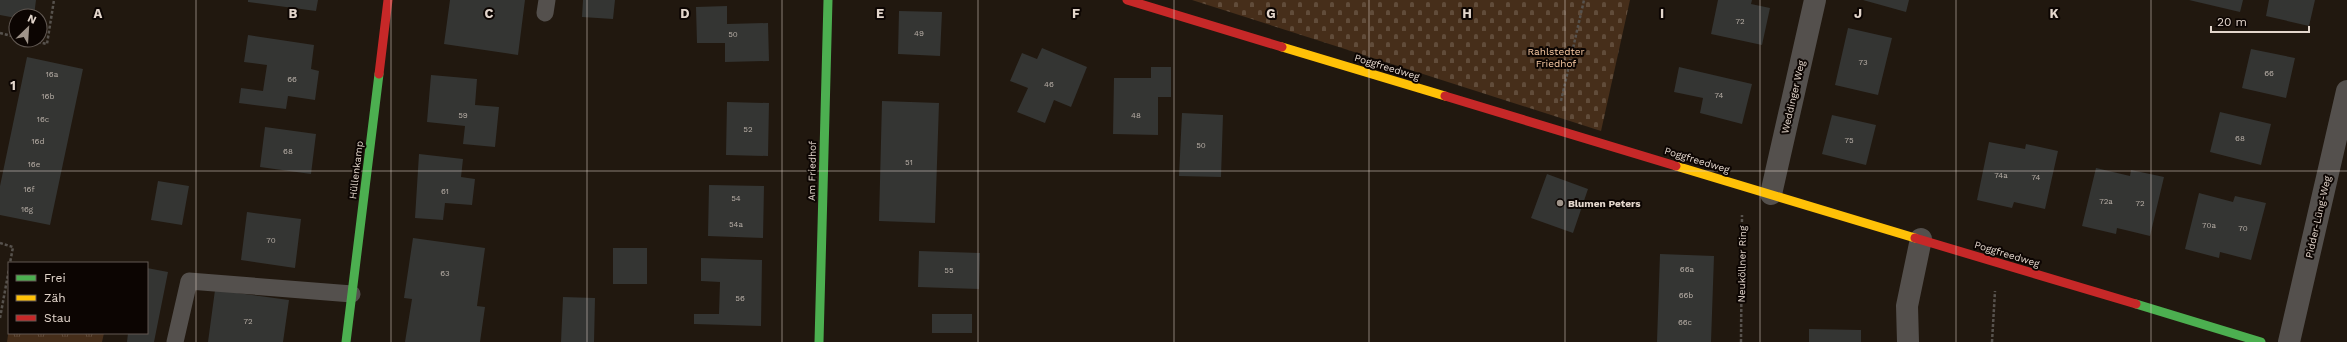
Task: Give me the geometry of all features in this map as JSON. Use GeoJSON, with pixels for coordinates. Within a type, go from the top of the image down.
{"type":"FeatureCollection","features":[{"type":"Feature","properties":{"kind":"street","name":"Hüllenkamp"},"geometry":{"type":"LineString","coordinates":[[346,342],[388,0]]}},
{"type":"Feature","properties":{"kind":"street","name":"Am Friedhof"},"geometry":{"type":"LineString","coordinates":[[819,342],[828,0]]}},
{"type":"Feature","properties":{"kind":"street","name":"Poggfreedweg"},"geometry":{"type":"LineString","coordinates":[[1127,0],[2261,342]]}},
{"type":"Feature","properties":{"kind":"street","name":"Weddinger Weg"},"geometry":{"type":"LineString","coordinates":[[1771,194],[1815,0]]}},
{"type":"Feature","properties":{"kind":"street","name":"Pidder-Lüng-Weg"},"geometry":{"type":"LineString","coordinates":[[2289,342],[2347,91]]}},
{"type":"Feature","properties":{"kind":"street"},"geometry":{"type":"LineString","coordinates":[[1908,342],[1907,306],[1921,239]]}},
{"type":"Feature","properties":{"kind":"lane"},"geometry":{"type":"LineString","coordinates":[[175,342],[189,281],[352,294]]}},
{"type":"Feature","properties":{"kind":"path"},"geometry":{"type":"LineString","coordinates":[[48,38],[54,0]]}},
{"type":"Feature","properties":{"kind":"path"},"geometry":{"type":"LineString","coordinates":[[1555,129],[1584,0]]}},
{"type":"Feature","properties":{"kind":"path","name":"Neuköllner Ring"},"geometry":{"type":"LineString","coordinates":[[1741,342],[1742,224],[1746,186]]}},
{"type":"Feature","properties":{"kind":"path"},"geometry":{"type":"LineString","coordinates":[[0,243],[13,247],[10,262]]}},
{"type":"Feature","properties":{"kind":"path"},"geometry":{"type":"LineString","coordinates":[[1992,342],[1996,262]]}},
{"type":"Feature","properties":{"kind":"path"},"geometry":{"type":"LineString","coordinates":[[0,318],[8,274]]}},
{"type":"Feature","properties":{"kind":"green space","name":"Rahlstedter Friedhof"},"geometry":{"type":"Polygon","coordinates":[[[1192,0],[1630,0],[1601,131],[1192,0]]]}},
{"type":"Feature","properties":{"kind":"green space"},"geometry":{"type":"Polygon","coordinates":[[[8,334],[104,334],[102,342],[7,342],[8,334]]]}},
{"type":"Feature","properties":{"kind":"building"},"geometry":{"type":"Polygon","coordinates":[[[0,0],[36,0],[35,8],[8,8],[8,16],[0,15],[0,0]]]}},
{"type":"Feature","properties":{"kind":"building"},"geometry":{"type":"Polygon","coordinates":[[[248,0],[318,0],[316,11],[248,2],[248,0]]]}},
{"type":"Feature","properties":{"kind":"building"},"geometry":{"type":"Polygon","coordinates":[[[450,0],[525,0],[518,55],[444,44],[450,0]]]}},
{"type":"Feature","properties":{"kind":"building"},"geometry":{"type":"Polygon","coordinates":[[[583,0],[615,0],[613,19],[582,17],[583,0]]]}},
{"type":"Feature","properties":{"kind":"building"},"geometry":{"type":"Polygon","coordinates":[[[1718,0],[1752,0],[1751,4],[1770,8],[1762,45],[1711,34],[1718,0]]]}},
{"type":"Feature","properties":{"kind":"building"},"geometry":{"type":"Polygon","coordinates":[[[1863,0],[1909,0],[1906,12],[1863,0]]]}},
{"type":"Feature","properties":{"kind":"building"},"geometry":{"type":"Polygon","coordinates":[[[2189,0],[2243,0],[2240,12],[2189,0]]]}},
{"type":"Feature","properties":{"kind":"building"},"geometry":{"type":"Polygon","coordinates":[[[2269,0],[2315,0],[2309,26],[2266,16],[2269,0]]]}},
{"type":"Feature","properties":{"kind":"building"},"geometry":{"type":"Polygon","coordinates":[[[727,6],[727,24],[768,23],[769,61],[725,62],[725,43],[697,43],[696,7],[727,6]]]}},
{"type":"Feature","properties":{"kind":"building"},"geometry":{"type":"Polygon","coordinates":[[[899,11],[942,12],[940,56],[898,54],[899,11]]]}},
{"type":"Feature","properties":{"kind":"building"},"geometry":{"type":"Polygon","coordinates":[[[1848,28],[1892,38],[1878,95],[1835,85],[1848,28]]]}},
{"type":"Feature","properties":{"kind":"building"},"geometry":{"type":"Polygon","coordinates":[[[248,35],[314,45],[311,69],[319,71],[315,100],[288,96],[286,109],[239,103],[241,88],[263,91],[267,65],[244,62],[248,35]]]}},
{"type":"Feature","properties":{"kind":"building"},"geometry":{"type":"Polygon","coordinates":[[[1042,48],[1087,67],[1071,107],[1054,100],[1045,123],[1017,112],[1028,88],[1010,81],[1022,53],[1037,59],[1042,48]]]}},
{"type":"Feature","properties":{"kind":"building"},"geometry":{"type":"Polygon","coordinates":[[[2251,49],[2295,58],[2286,98],[2242,88],[2251,49]]]}},
{"type":"Feature","properties":{"kind":"building"},"geometry":{"type":"Polygon","coordinates":[[[27,57],[83,69],[50,225],[0,215],[0,186],[27,57]]]}},
{"type":"Feature","properties":{"kind":"building"},"geometry":{"type":"Polygon","coordinates":[[[1151,67],[1171,67],[1171,97],[1158,97],[1158,135],[1113,134],[1114,78],[1151,78],[1151,67]]]}},
{"type":"Feature","properties":{"kind":"building"},"geometry":{"type":"Polygon","coordinates":[[[1679,67],[1752,84],[1742,124],[1700,113],[1703,98],[1674,92],[1679,67]]]}},
{"type":"Feature","properties":{"kind":"building"},"geometry":{"type":"Polygon","coordinates":[[[431,75],[477,79],[475,105],[499,107],[495,147],[463,144],[465,126],[427,122],[431,75]]]}},
{"type":"Feature","properties":{"kind":"building"},"geometry":{"type":"Polygon","coordinates":[[[882,101],[939,103],[935,223],[879,221],[882,101]]]}},
{"type":"Feature","properties":{"kind":"building"},"geometry":{"type":"Polygon","coordinates":[[[727,102],[769,103],[768,156],[726,155],[727,102]]]}},
{"type":"Feature","properties":{"kind":"building"},"geometry":{"type":"Polygon","coordinates":[[[2220,112],[2271,124],[2261,165],[2210,152],[2220,112]]]}},
{"type":"Feature","properties":{"kind":"building"},"geometry":{"type":"Polygon","coordinates":[[[1182,113],[1223,115],[1221,177],[1179,176],[1182,113]]]}},
{"type":"Feature","properties":{"kind":"building"},"geometry":{"type":"Polygon","coordinates":[[[1832,115],[1876,125],[1866,165],[1822,154],[1832,115]]]}},
{"type":"Feature","properties":{"kind":"building"},"geometry":{"type":"Polygon","coordinates":[[[265,127],[316,134],[311,174],[260,167],[265,127]]]}},
{"type":"Feature","properties":{"kind":"building"},"geometry":{"type":"Polygon","coordinates":[[[1989,142],[2025,149],[2026,144],[2058,151],[2045,209],[2014,202],[2012,208],[1977,200],[1989,142]]]}},
{"type":"Feature","properties":{"kind":"building"},"geometry":{"type":"Polygon","coordinates":[[[419,154],[463,159],[461,177],[475,179],[472,205],[445,203],[443,220],[415,218],[419,154]]]}},
{"type":"Feature","properties":{"kind":"building"},"geometry":{"type":"Polygon","coordinates":[[[2096,168],[2130,176],[2131,170],[2164,177],[2150,236],[2117,228],[2116,234],[2082,226],[2096,168]]]}},
{"type":"Feature","properties":{"kind":"building","name":"Blumen Peters"},"geometry":{"type":"Polygon","coordinates":[[[1547,174],[1588,189],[1573,233],[1531,218],[1547,174]]]}},
{"type":"Feature","properties":{"kind":"building"},"geometry":{"type":"Polygon","coordinates":[[[158,181],[189,186],[182,225],[151,220],[158,181]]]}},
{"type":"Feature","properties":{"kind":"building"},"geometry":{"type":"Polygon","coordinates":[[[709,185],[764,186],[763,238],[708,236],[709,185]]]}},
{"type":"Feature","properties":{"kind":"building"},"geometry":{"type":"Polygon","coordinates":[[[2199,193],[2233,202],[2235,196],[2266,203],[2251,260],[2220,252],[2219,258],[2185,249],[2199,193]]]}},
{"type":"Feature","properties":{"kind":"building"},"geometry":{"type":"Polygon","coordinates":[[[247,212],[301,219],[295,268],[241,260],[247,212]]]}},
{"type":"Feature","properties":{"kind":"building"},"geometry":{"type":"Polygon","coordinates":[[[413,238],[485,248],[477,306],[485,307],[480,342],[405,342],[412,299],[404,298],[413,238]]]}},
{"type":"Feature","properties":{"kind":"building"},"geometry":{"type":"Polygon","coordinates":[[[613,248],[647,248],[647,284],[613,284],[613,248]]]}},
{"type":"Feature","properties":{"kind":"building"},"geometry":{"type":"Polygon","coordinates":[[[919,251],[980,253],[979,289],[918,287],[919,251]]]}},
{"type":"Feature","properties":{"kind":"building"},"geometry":{"type":"Polygon","coordinates":[[[1660,254],[1714,256],[1711,342],[1657,342],[1660,254]]]}},
{"type":"Feature","properties":{"kind":"building"},"geometry":{"type":"Polygon","coordinates":[[[701,258],[762,260],[761,326],[694,324],[694,314],[719,314],[720,282],[701,281],[701,258]]]}},
{"type":"Feature","properties":{"kind":"building"},"geometry":{"type":"Polygon","coordinates":[[[148,268],[168,272],[154,342],[127,342],[128,334],[148,334],[148,268]]]}},
{"type":"Feature","properties":{"kind":"building"},"geometry":{"type":"Polygon","coordinates":[[[215,290],[289,300],[283,342],[208,342],[215,290]]]}},
{"type":"Feature","properties":{"kind":"building"},"geometry":{"type":"Polygon","coordinates":[[[563,297],[595,298],[594,342],[561,342],[563,297]]]}},
{"type":"Feature","properties":{"kind":"building"},"geometry":{"type":"Polygon","coordinates":[[[932,314],[972,314],[972,333],[932,333],[932,314]]]}},
{"type":"Feature","properties":{"kind":"building"},"geometry":{"type":"Polygon","coordinates":[[[1809,329],[1861,330],[1861,342],[1809,342],[1809,329]]]}},
{"type":"Feature","properties":{"kind":"traffic: fast"},"geometry":{"type":"LineString","coordinates":[[819,342],[828,0]]}},
{"type":"Feature","properties":{"kind":"traffic: fast"},"geometry":{"type":"LineString","coordinates":[[346,342],[379,74]]}},
{"type":"Feature","properties":{"kind":"traffic: fast"},"geometry":{"type":"LineString","coordinates":[[2136,304],[2261,342]]}},
{"type":"Feature","properties":{"kind":"traffic: slow"},"geometry":{"type":"LineString","coordinates":[[1282,47],[1445,96]]}},
{"type":"Feature","properties":{"kind":"traffic: slow"},"geometry":{"type":"LineString","coordinates":[[1676,166],[1915,238]]}},
{"type":"Feature","properties":{"kind":"traffic: jam"},"geometry":{"type":"LineString","coordinates":[[379,74],[388,0]]}},
{"type":"Feature","properties":{"kind":"traffic: jam"},"geometry":{"type":"LineString","coordinates":[[1127,0],[1282,47]]}},
{"type":"Feature","properties":{"kind":"traffic: jam"},"geometry":{"type":"LineString","coordinates":[[1445,96],[1676,166]]}},
{"type":"Feature","properties":{"kind":"traffic: jam"},"geometry":{"type":"LineString","coordinates":[[1915,238],[2136,304]]}},
{"type":"Feature","properties":{"kind":"place","name":"Blumen Peters"},"geometry":{"type":"Point","coordinates":[1560,203]}}]}
